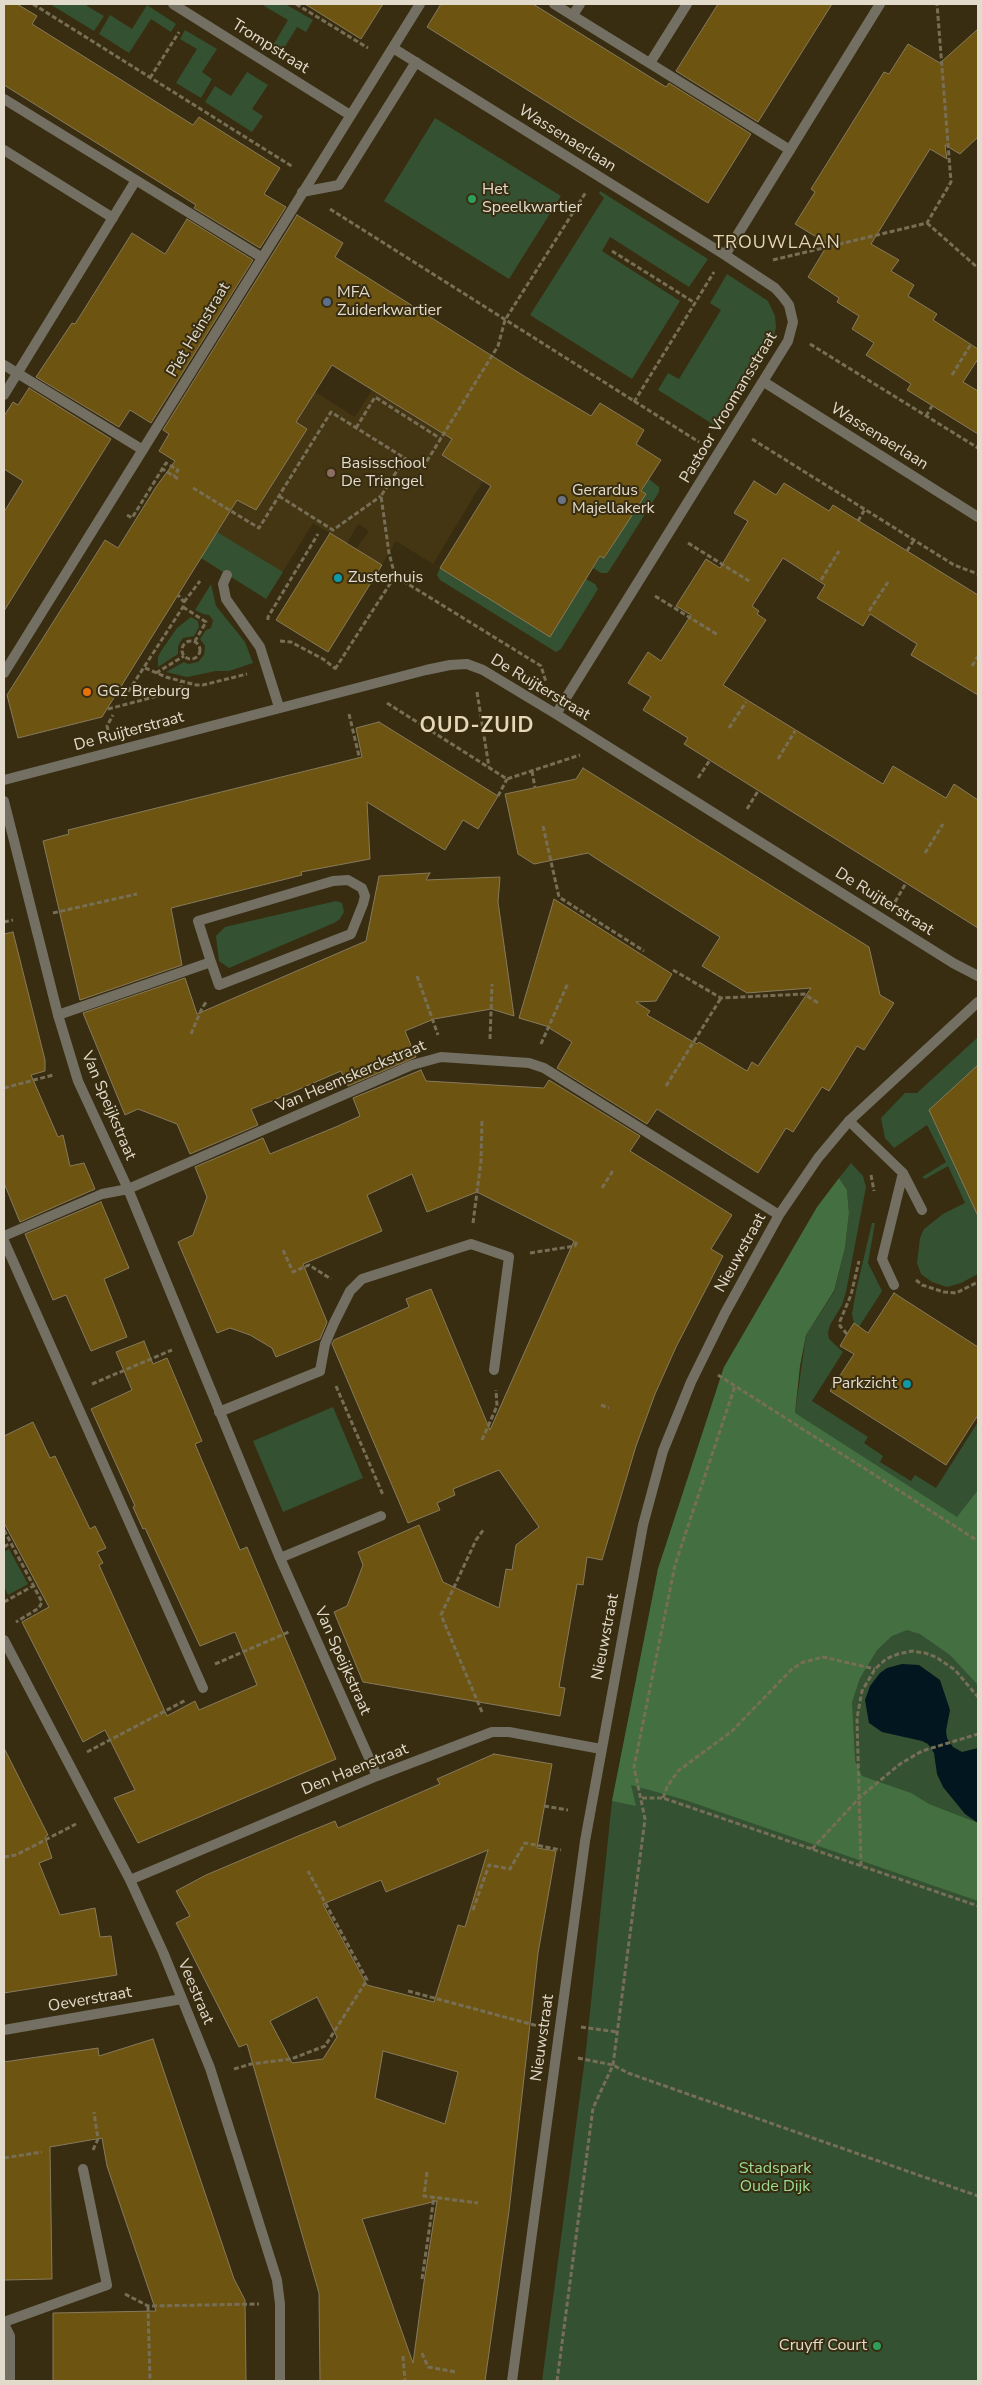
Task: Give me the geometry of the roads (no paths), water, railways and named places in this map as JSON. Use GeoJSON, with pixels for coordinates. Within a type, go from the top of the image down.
{"type":"FeatureCollection","features":[{"type":"Feature","properties":{"kind":"street","name":"Trompstraat"},"geometry":{"type":"LineString","coordinates":[[173,4],[350,115]]}},
{"type":"Feature","properties":{"kind":"street","name":"Piet Heinstraat"},"geometry":{"type":"LineString","coordinates":[[4,673],[310,178],[420,4]]}},
{"type":"Feature","properties":{"kind":"street"},"geometry":{"type":"LineString","coordinates":[[554,4],[790,150]]}},
{"type":"Feature","properties":{"kind":"street"},"geometry":{"type":"LineString","coordinates":[[573,16],[580,4]]}},
{"type":"Feature","properties":{"kind":"street"},"geometry":{"type":"LineString","coordinates":[[650,63],[687,4]]}},
{"type":"Feature","properties":{"kind":"street"},"geometry":{"type":"LineString","coordinates":[[725,255],[880,4]]}},
{"type":"Feature","properties":{"kind":"street","name":"Wassenaerlaan"},"geometry":{"type":"LineString","coordinates":[[393,48],[725,255]]}},
{"type":"Feature","properties":{"kind":"street"},"geometry":{"type":"LineString","coordinates":[[302,192],[339,185],[416,62]]}},
{"type":"Feature","properties":{"kind":"street"},"geometry":{"type":"LineString","coordinates":[[4,99],[261,257]]}},
{"type":"Feature","properties":{"kind":"street"},"geometry":{"type":"LineString","coordinates":[[4,150],[113,218]]}},
{"type":"Feature","properties":{"kind":"street"},"geometry":{"type":"LineString","coordinates":[[4,395],[136,180]]}},
{"type":"Feature","properties":{"kind":"street","name":"Pastoor Vroomansstraat"},"geometry":{"type":"LineString","coordinates":[[556,714],[782,353],[791,332],[792,312],[783,297],[775,288],[725,255]]}},
{"type":"Feature","properties":{"kind":"street"},"geometry":{"type":"LineString","coordinates":[[4,366],[143,450]]}},
{"type":"Feature","properties":{"kind":"street","name":"Wassenaerlaan"},"geometry":{"type":"LineString","coordinates":[[764,382],[978,517]]}},
{"type":"Feature","properties":{"kind":"street"},"geometry":{"type":"LineString","coordinates":[[227,575],[223,584],[226,599],[260,647],[279,707]]}},
{"type":"Feature","properties":{"kind":"street","name":"De Ruijterstraat"},"geometry":{"type":"LineString","coordinates":[[4,780],[279,707],[450,665],[473,666],[556,714],[953,963],[978,976]]}},
{"type":"Feature","properties":{"kind":"street","name":"Van Speijkstraat"},"geometry":{"type":"LineString","coordinates":[[4,800],[73,1069],[128,1189],[308,1624],[377,1776]]}},
{"type":"Feature","properties":{"kind":"street"},"geometry":{"type":"LineString","coordinates":[[348,880],[362,888],[365,896],[352,934],[219,985],[211,962],[198,921],[333,881],[348,880]]}},
{"type":"Feature","properties":{"kind":"street"},"geometry":{"type":"LineString","coordinates":[[58,1016],[211,962]]}},
{"type":"Feature","properties":{"kind":"street","name":"Nieuwstraat"},"geometry":{"type":"LineString","coordinates":[[512,2381],[559,2027],[601,1749],[645,1517],[663,1451],[700,1363],[728,1307],[779,1215],[818,1158],[849,1121],[978,1002]]}},
{"type":"Feature","properties":{"kind":"street","name":"Van Heemskerckstraat"},"geometry":{"type":"LineString","coordinates":[[4,1236],[102,1194],[128,1189],[412,1065],[433,1058],[446,1057],[532,1064],[549,1071],[779,1215]]}},
{"type":"Feature","properties":{"kind":"street"},"geometry":{"type":"LineString","coordinates":[[849,1121],[903,1173],[922,1210]]}},
{"type":"Feature","properties":{"kind":"street"},"geometry":{"type":"LineString","coordinates":[[894,1285],[882,1259],[903,1173]]}},
{"type":"Feature","properties":{"kind":"street"},"geometry":{"type":"LineString","coordinates":[[4,1241],[202,1688]]}},
{"type":"Feature","properties":{"kind":"street"},"geometry":{"type":"LineString","coordinates":[[220,1412],[320,1371],[326,1344],[350,1290],[362,1279],[471,1244],[508,1257],[494,1370]]}},
{"type":"Feature","properties":{"kind":"street"},"geometry":{"type":"LineString","coordinates":[[280,1558],[381,1516]]}},
{"type":"Feature","properties":{"kind":"street","name":"Veestraat"},"geometry":{"type":"LineString","coordinates":[[4,1640],[130,1880],[213,2076],[277,2280],[280,2304],[280,2381]]}},
{"type":"Feature","properties":{"kind":"street","name":"Den Haenstraat"},"geometry":{"type":"LineString","coordinates":[[130,1880],[377,1776],[492,1732],[509,1732],[601,1749]]}},
{"type":"Feature","properties":{"kind":"street","name":"Oeverstraat"},"geometry":{"type":"LineString","coordinates":[[4,2030],[182,1999]]}},
{"type":"Feature","properties":{"kind":"street"},"geometry":{"type":"LineString","coordinates":[[10,2381],[10,2336],[4,2323],[107,2285],[83,2168]]}},
{"type":"Feature","properties":{"kind":"water"},"geometry":{"type":"Polygon","coordinates":[[[902,1664],[919,1665],[940,1680],[950,1710],[946,1731],[947,1738],[953,1747],[962,1752],[978,1748],[978,1823],[965,1814],[943,1787],[937,1774],[934,1753],[928,1744],[882,1732],[869,1723],[865,1700],[870,1686],[880,1673],[887,1668],[902,1664]]]}},
{"type":"Feature","properties":{"kind":"place","name":"Het Speelkwartier"},"geometry":{"type":"Point","coordinates":[472,199]}},
{"type":"Feature","properties":{"kind":"place","name":"MFA Zuiderkwartier"},"geometry":{"type":"Point","coordinates":[327,302]}},
{"type":"Feature","properties":{"kind":"place","name":"Basisschool De Triangel"},"geometry":{"type":"Point","coordinates":[331,473]}},
{"type":"Feature","properties":{"kind":"place","name":"Gerardus Majellakerk"},"geometry":{"type":"Point","coordinates":[562,500]}},
{"type":"Feature","properties":{"kind":"place","name":"Zusterhuis"},"geometry":{"type":"Point","coordinates":[338,578]}},
{"type":"Feature","properties":{"kind":"place","name":"GGz Breburg"},"geometry":{"type":"Point","coordinates":[87,692]}},
{"type":"Feature","properties":{"kind":"place","name":"Parkzicht"},"geometry":{"type":"Point","coordinates":[907,1384]}},
{"type":"Feature","properties":{"kind":"place","name":"Cruyff Court"},"geometry":{"type":"Point","coordinates":[877,2346]}},
{"type":"Feature","properties":{"kind":"district","name":"TROUWLAAN"},"geometry":{"type":"Point","coordinates":[777,244]}},
{"type":"Feature","properties":{"kind":"district","name":"OUD-ZUID"},"geometry":{"type":"Point","coordinates":[477,727]}},
{"type":"Feature","properties":{"kind":"park label","name":"Stadspark Oude Dijk"},"geometry":{"type":"Point","coordinates":[775,2178]}}]}
